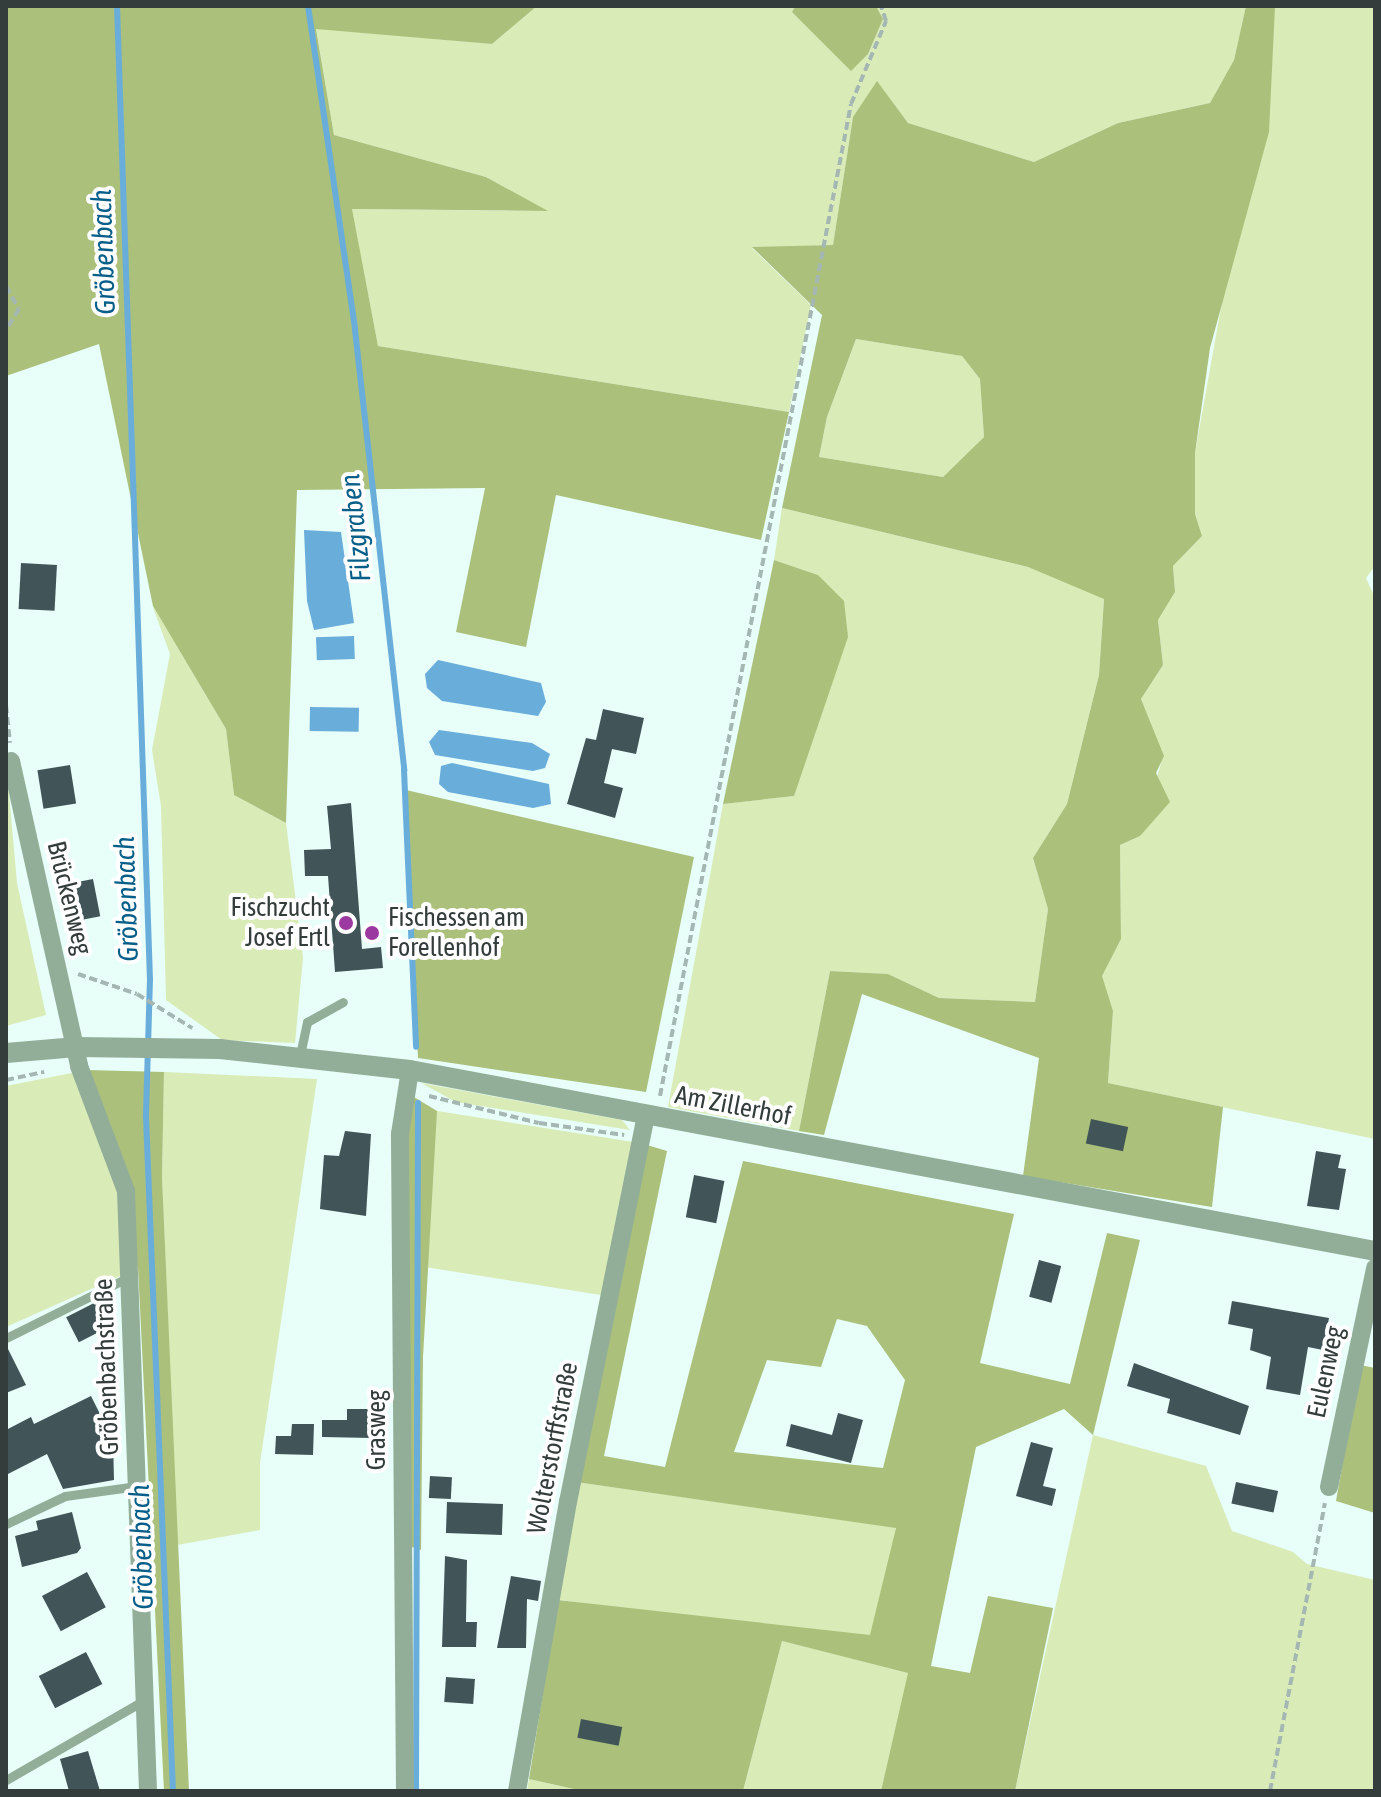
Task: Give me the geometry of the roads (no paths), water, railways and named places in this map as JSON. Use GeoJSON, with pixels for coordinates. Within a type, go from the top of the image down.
{"type":"FeatureCollection","features":[{"type":"Feature","properties":{"kind":"street","name":"Brückenweg"},"geometry":{"type":"LineString","coordinates":[[11,761],[77,1047]]}},
{"type":"Feature","properties":{"kind":"street","name":"Am Zillerhof"},"geometry":{"type":"LineString","coordinates":[[6,1053],[77,1047],[159,1048],[300,1055],[410,1070],[1375,1251]]}},
{"type":"Feature","properties":{"kind":"street","name":"Gröbenbachstraße"},"geometry":{"type":"LineString","coordinates":[[77,1047],[79,1066],[126,1191],[148,1791]]}},
{"type":"Feature","properties":{"kind":"street","name":"Grasweg"},"geometry":{"type":"LineString","coordinates":[[405,1791],[400,1134],[410,1070]]}},
{"type":"Feature","properties":{"kind":"street","name":"Wolterstorffstraße"},"geometry":{"type":"LineString","coordinates":[[517,1791],[651,1117]]}},
{"type":"Feature","properties":{"kind":"street","name":"Eulenweg"},"geometry":{"type":"LineString","coordinates":[[1329,1487],[1375,1268]]}},
{"type":"Feature","properties":{"kind":"lane"},"geometry":{"type":"LineString","coordinates":[[300,1055],[307,1022],[343,1002]]}},
{"type":"Feature","properties":{"kind":"lane"},"geometry":{"type":"LineString","coordinates":[[6,1338],[131,1276]]}},
{"type":"Feature","properties":{"kind":"lane"},"geometry":{"type":"LineString","coordinates":[[6,1524],[65,1496],[137,1486]]}},
{"type":"Feature","properties":{"kind":"lane"},"geometry":{"type":"LineString","coordinates":[[6,1780],[143,1701]]}},
{"type":"Feature","properties":{"kind":"water"},"geometry":{"type":"Polygon","coordinates":[[[304,530],[341,532],[354,623],[314,630],[307,601],[304,530]]]}},
{"type":"Feature","properties":{"kind":"water"},"geometry":{"type":"Polygon","coordinates":[[[354,636],[355,659],[317,660],[316,637],[354,636]]]}},
{"type":"Feature","properties":{"kind":"water"},"geometry":{"type":"Polygon","coordinates":[[[438,660],[541,683],[546,702],[538,716],[442,701],[427,688],[425,674],[438,660]]]}},
{"type":"Feature","properties":{"kind":"water"},"geometry":{"type":"Polygon","coordinates":[[[310,707],[359,708],[359,732],[310,731],[310,707]]]}},
{"type":"Feature","properties":{"kind":"water"},"geometry":{"type":"Polygon","coordinates":[[[439,730],[532,743],[550,754],[545,768],[533,771],[435,755],[429,742],[439,730]]]}},
{"type":"Feature","properties":{"kind":"water"},"geometry":{"type":"Polygon","coordinates":[[[452,763],[549,784],[551,804],[533,808],[448,792],[439,784],[441,766],[452,763]]]}},
{"type":"Feature","properties":{"kind":"waterway","name":"Gröbenbach"},"geometry":{"type":"LineString","coordinates":[[117,6],[150,979],[146,1117],[173,1791]]}},
{"type":"Feature","properties":{"kind":"waterway","name":"Filzgraben"},"geometry":{"type":"LineString","coordinates":[[308,6],[355,330],[404,770],[416,1047]]}},
{"type":"Feature","properties":{"kind":"waterway"},"geometry":{"type":"LineString","coordinates":[[416,1791],[418,1103]]}},
{"type":"Feature","properties":{"kind":"place","name":"Fischzucht Josef Ertl"},"geometry":{"type":"Point","coordinates":[346,923]}},
{"type":"Feature","properties":{"kind":"place","name":"Fischessen am Forellenhof"},"geometry":{"type":"Point","coordinates":[372,933]}}]}
